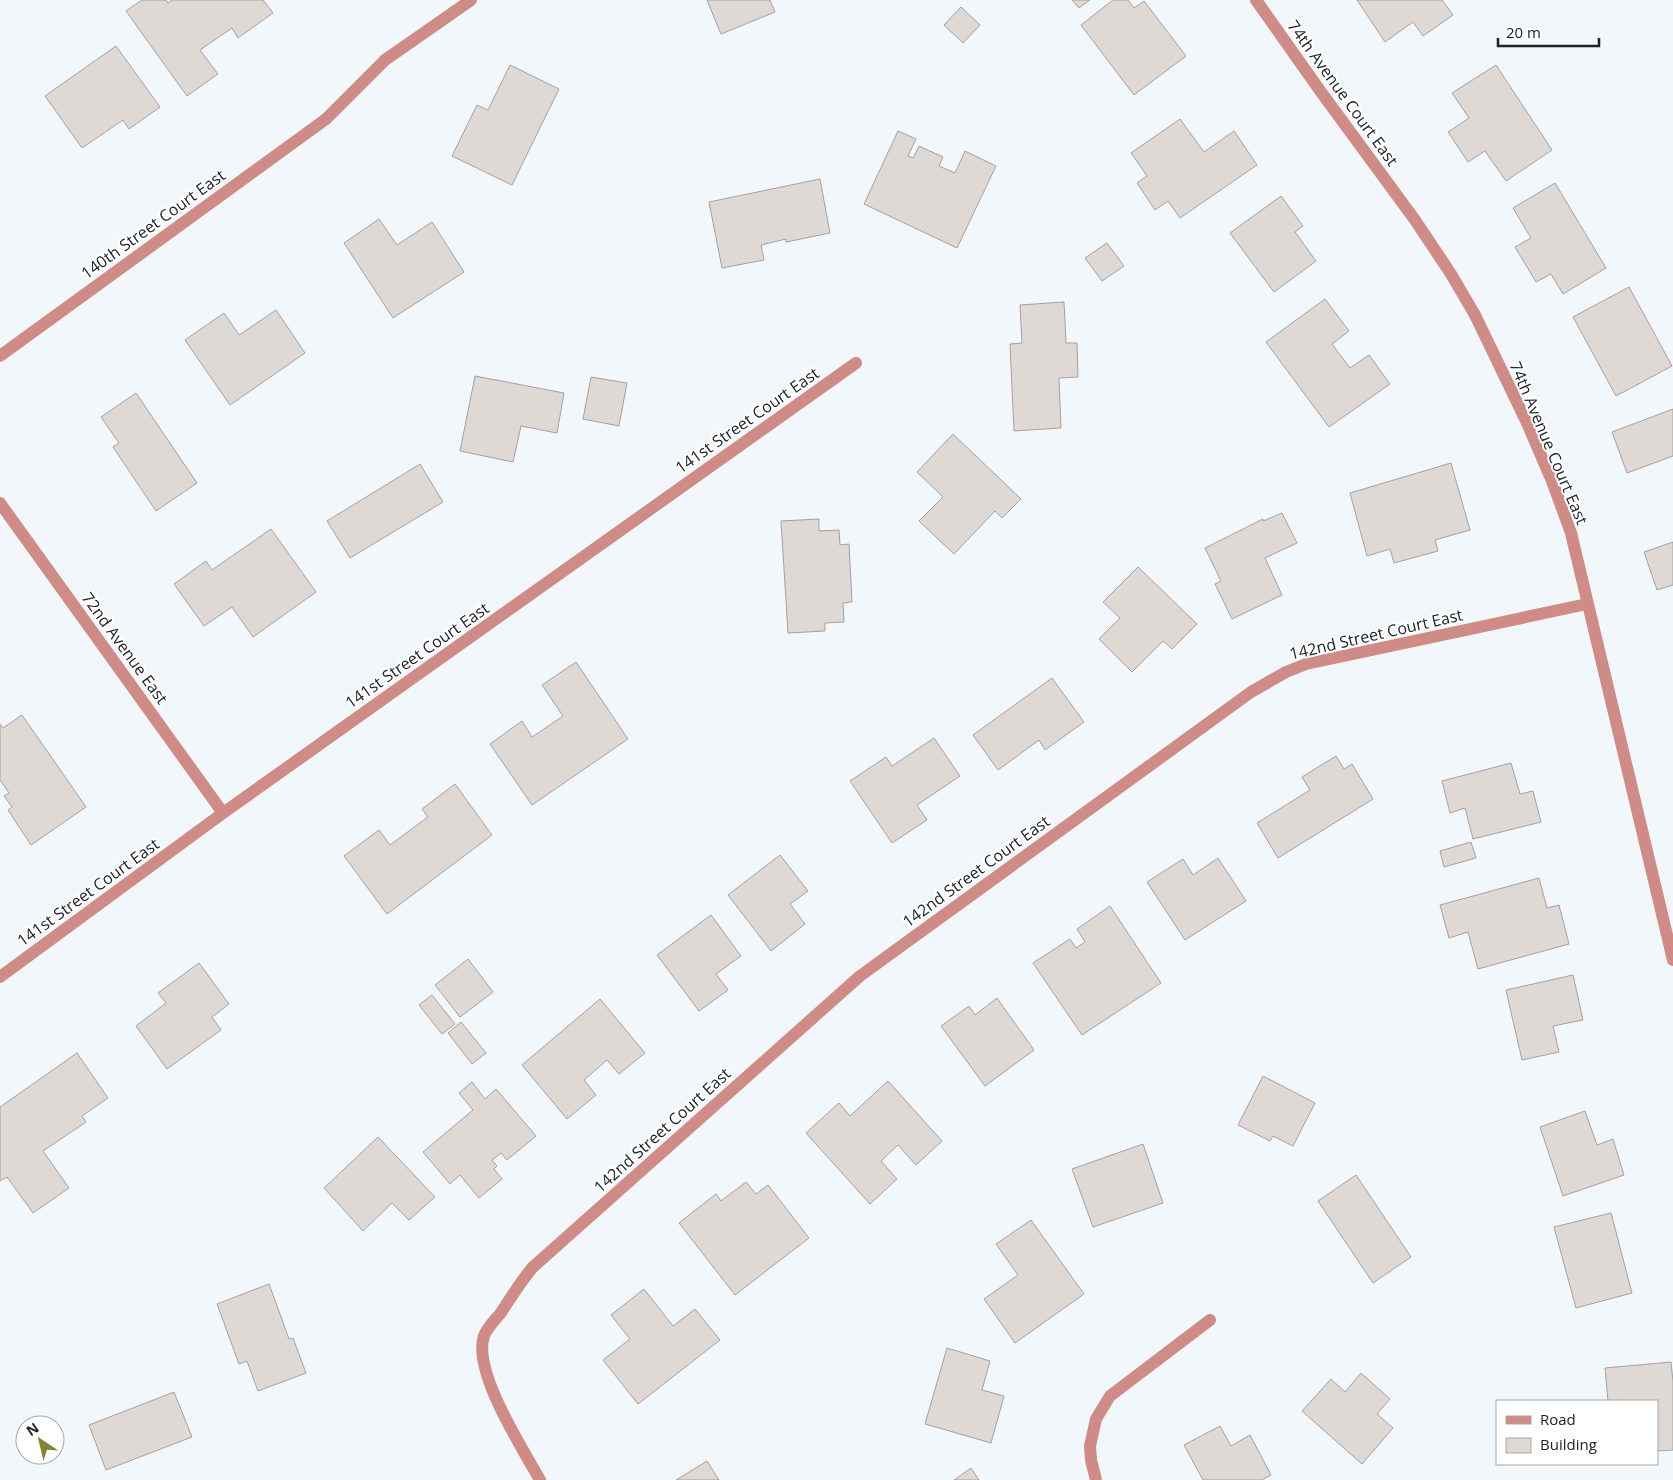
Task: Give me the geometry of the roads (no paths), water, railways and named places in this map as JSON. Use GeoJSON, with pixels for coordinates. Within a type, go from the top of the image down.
{"type":"FeatureCollection","features":[{"type":"Feature","properties":{"kind":"street","name":"140th Street Court East"},"geometry":{"type":"LineString","coordinates":[[0,356],[326,119],[385,60],[471,0]]}},
{"type":"Feature","properties":{"kind":"street","name":"74th Avenue Court East"},"geometry":{"type":"LineString","coordinates":[[1256,0],[1415,220],[1451,274],[1475,315],[1527,423],[1552,481],[1571,533],[1673,960]]}},
{"type":"Feature","properties":{"kind":"street","name":"141st Street Court East"},"geometry":{"type":"LineString","coordinates":[[0,977],[223,813],[856,363]]}},
{"type":"Feature","properties":{"kind":"street","name":"72nd Avenue East"},"geometry":{"type":"LineString","coordinates":[[0,503],[223,813]]}},
{"type":"Feature","properties":{"kind":"street","name":"142nd Street Court East"},"geometry":{"type":"LineString","coordinates":[[540,1480],[499,1406],[486,1371],[483,1356],[484,1336],[507,1304],[518,1284],[533,1267],[860,976],[1251,692],[1286,672],[1306,664],[1587,604]]}},
{"type":"Feature","properties":{"kind":"street"},"geometry":{"type":"LineString","coordinates":[[1096,1480],[1090,1446],[1096,1419],[1110,1396],[1210,1320]]}}]}
